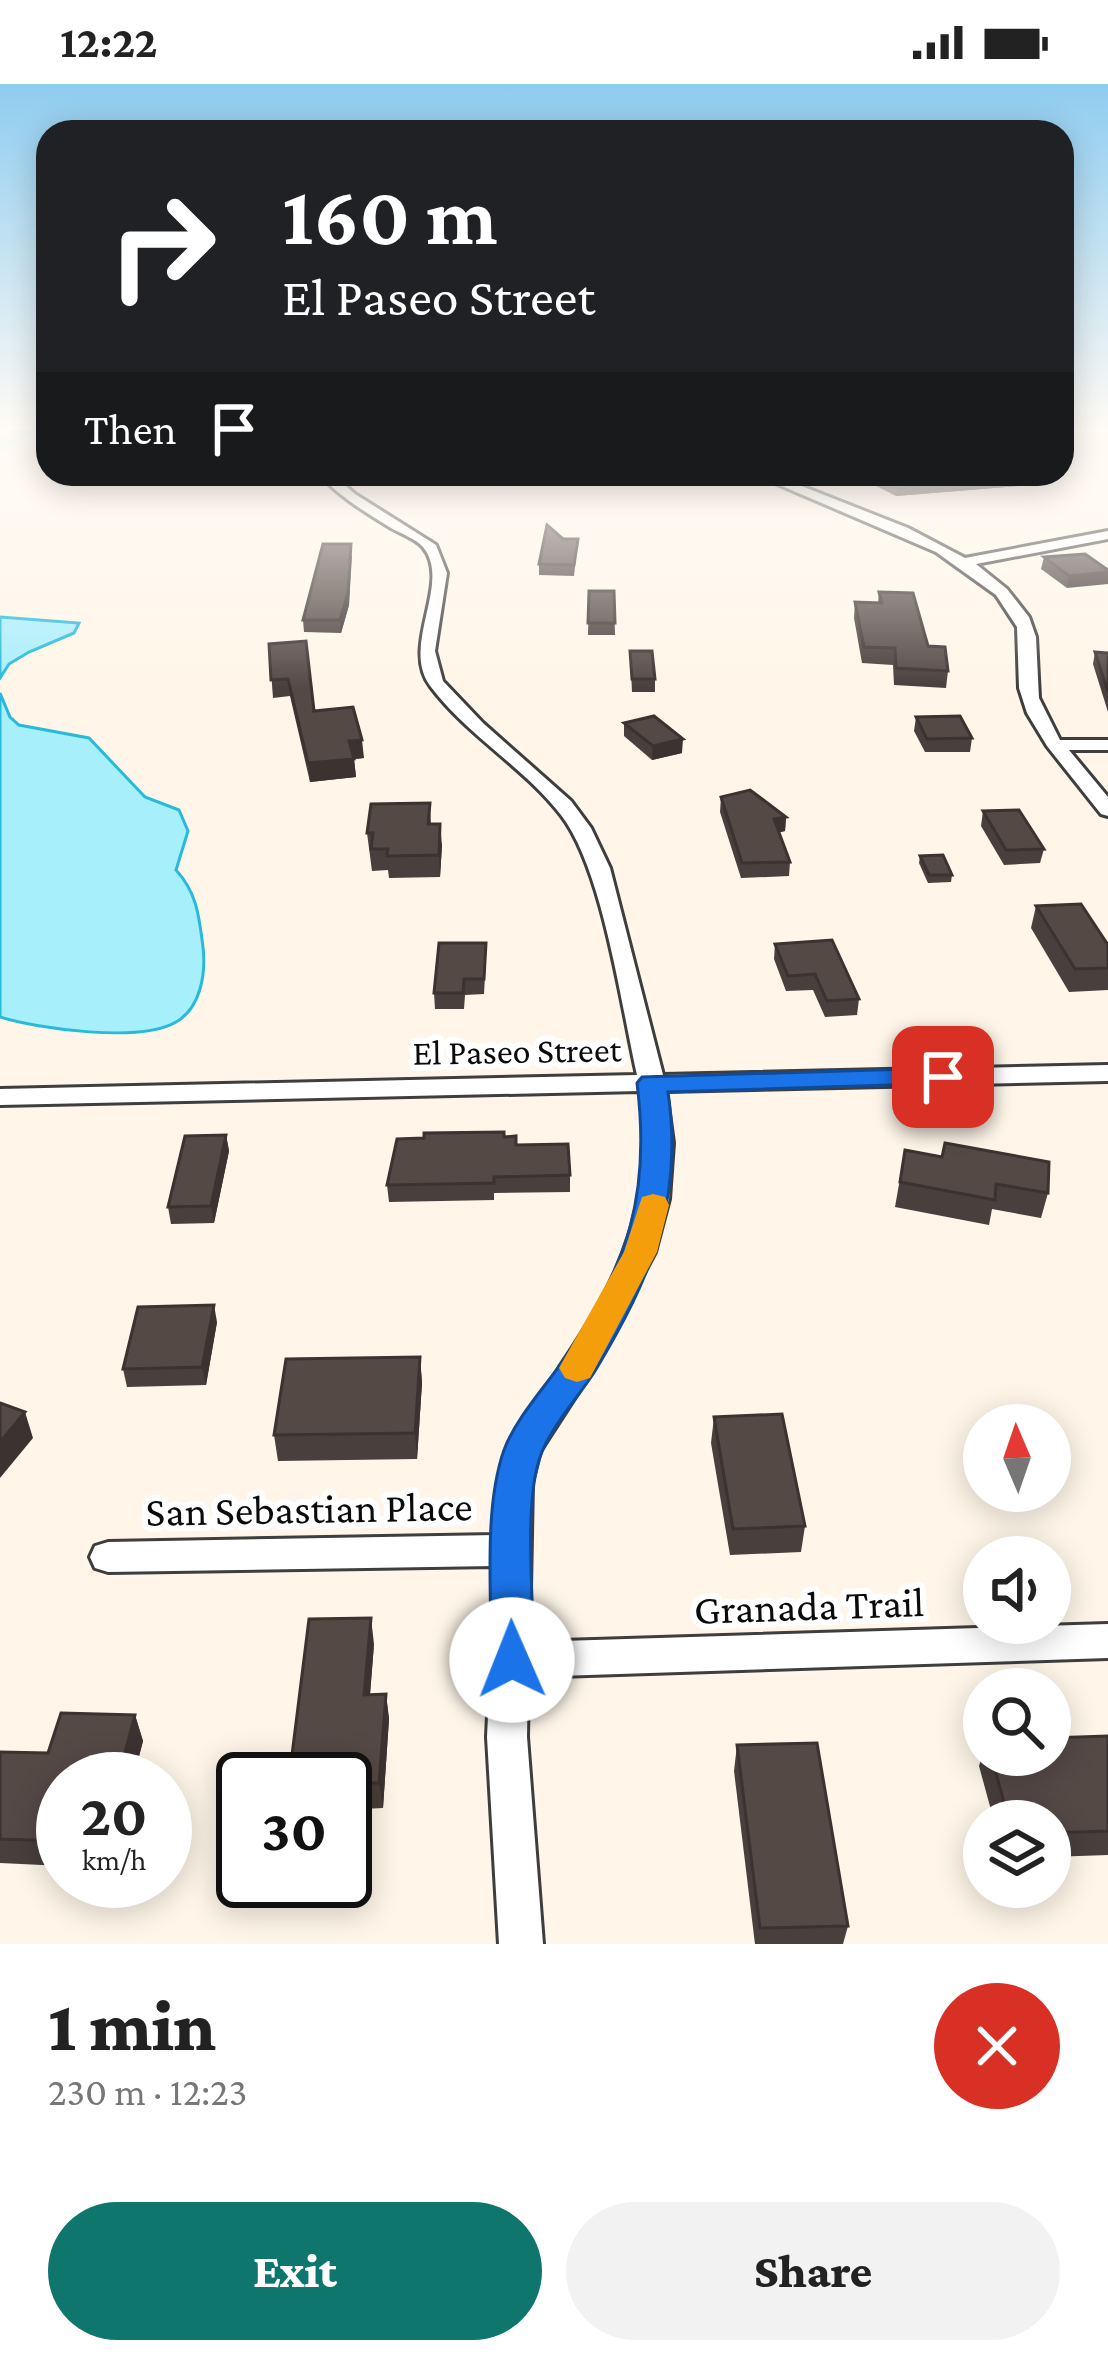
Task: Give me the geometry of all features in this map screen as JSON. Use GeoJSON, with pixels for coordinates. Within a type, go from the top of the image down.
{"type":"FeatureCollection","features":[{"type":"Feature","properties":{"kind":"street"},"geometry":{"type":"LineString","coordinates":[[379,515],[429,545],[440,573],[428,651],[435,682],[564,805],[600,868],[652,1083],[660,1143],[655,1199],[640,1252],[583,1360],[524,1448],[514,1482],[507,1738],[521,1944]]}},
{"type":"Feature","properties":{"kind":"street"},"geometry":{"type":"LineString","coordinates":[[856,515],[966,562],[999,587],[1023,620],[1031,658],[1028,693],[1038,720],[1108,810]]}},
{"type":"Feature","properties":{"kind":"street"},"geometry":{"type":"LineString","coordinates":[[966,562],[1108,535]]}},
{"type":"Feature","properties":{"kind":"street"},"geometry":{"type":"LineString","coordinates":[[1058,745],[1108,745]]}},
{"type":"Feature","properties":{"kind":"street","name":"El Paseo Street"},"geometry":{"type":"LineString","coordinates":[[0,1097],[1108,1073]]}},
{"type":"Feature","properties":{"kind":"street","name":"San Sebastian Place"},"geometry":{"type":"LineString","coordinates":[[108,1557],[510,1550]]}},
{"type":"Feature","properties":{"kind":"street","name":"Granada Trail"},"geometry":{"type":"LineString","coordinates":[[512,1660],[1108,1641]]}},
{"type":"Feature","properties":{"kind":"water"},"geometry":{"type":"Polygon","coordinates":[[[0,617],[79,623],[74,633],[9,664],[0,678],[0,617]]]}},
{"type":"Feature","properties":{"kind":"water"},"geometry":{"type":"Polygon","coordinates":[[[0,693],[10,717],[19,725],[89,738],[145,797],[179,810],[188,831],[176,870],[196,906],[204,957],[196,999],[176,1022],[115,1033],[0,1017],[0,693]]]}},
{"type":"Feature","properties":{"kind":"building"},"geometry":{"type":"Polygon","coordinates":[[[547,525],[563,539],[578,539],[574,565],[539,564],[547,525]]]}},
{"type":"Feature","properties":{"kind":"building"},"geometry":{"type":"Polygon","coordinates":[[[323,544],[351,544],[348,593],[340,620],[303,620],[323,544]]]}},
{"type":"Feature","properties":{"kind":"building"},"geometry":{"type":"Polygon","coordinates":[[[1085,554],[1108,572],[1069,576],[1044,557],[1085,554]]]}},
{"type":"Feature","properties":{"kind":"building"},"geometry":{"type":"Polygon","coordinates":[[[589,591],[614,591],[615,623],[588,623],[589,591]]]}},
{"type":"Feature","properties":{"kind":"building"},"geometry":{"type":"Polygon","coordinates":[[[879,592],[913,593],[928,646],[945,647],[948,671],[896,668],[895,648],[864,647],[855,602],[882,603],[879,592]]]}},
{"type":"Feature","properties":{"kind":"building"},"geometry":{"type":"Polygon","coordinates":[[[306,641],[314,711],[353,707],[362,740],[349,741],[354,759],[308,763],[288,679],[271,680],[269,644],[306,641]]]}},
{"type":"Feature","properties":{"kind":"building"},"geometry":{"type":"Polygon","coordinates":[[[630,651],[652,651],[655,679],[632,679],[630,651]]]}},
{"type":"Feature","properties":{"kind":"building"},"geometry":{"type":"Polygon","coordinates":[[[1095,652],[1108,653],[1108,692],[1095,652]]]}},
{"type":"Feature","properties":{"kind":"building"},"geometry":{"type":"Polygon","coordinates":[[[654,716],[683,739],[653,746],[624,723],[654,716]]]}},
{"type":"Feature","properties":{"kind":"building"},"geometry":{"type":"Polygon","coordinates":[[[960,716],[972,738],[927,739],[916,717],[960,716]]]}},
{"type":"Feature","properties":{"kind":"building"},"geometry":{"type":"Polygon","coordinates":[[[750,790],[786,817],[774,819],[790,862],[742,863],[721,797],[750,790]]]}},
{"type":"Feature","properties":{"kind":"building"},"geometry":{"type":"Polygon","coordinates":[[[430,803],[428,824],[440,824],[439,855],[387,856],[388,849],[371,849],[373,833],[367,833],[371,804],[430,803]]]}},
{"type":"Feature","properties":{"kind":"building"},"geometry":{"type":"Polygon","coordinates":[[[1019,810],[1044,849],[1006,850],[983,811],[1019,810]]]}},
{"type":"Feature","properties":{"kind":"building"},"geometry":{"type":"Polygon","coordinates":[[[943,855],[952,875],[929,875],[920,856],[943,855]]]}},
{"type":"Feature","properties":{"kind":"building"},"geometry":{"type":"Polygon","coordinates":[[[1081,904],[1108,945],[1108,968],[1075,969],[1036,906],[1081,904]]]}},
{"type":"Feature","properties":{"kind":"building"},"geometry":{"type":"Polygon","coordinates":[[[832,940],[859,999],[827,1001],[815,974],[788,976],[775,944],[832,940]]]}},
{"type":"Feature","properties":{"kind":"building"},"geometry":{"type":"Polygon","coordinates":[[[439,943],[486,943],[484,979],[464,979],[463,993],[434,993],[439,943]]]}},
{"type":"Feature","properties":{"kind":"building"},"geometry":{"type":"Polygon","coordinates":[[[504,1132],[504,1137],[516,1136],[516,1145],[568,1144],[570,1175],[494,1177],[494,1183],[387,1185],[397,1139],[424,1138],[424,1133],[504,1132]]]}},
{"type":"Feature","properties":{"kind":"building"},"geometry":{"type":"Polygon","coordinates":[[[226,1135],[211,1206],[168,1207],[185,1136],[226,1135]]]}},
{"type":"Feature","properties":{"kind":"building"},"geometry":{"type":"Polygon","coordinates":[[[945,1143],[1049,1162],[1048,1193],[996,1184],[995,1200],[900,1182],[905,1150],[942,1157],[945,1143]]]}},
{"type":"Feature","properties":{"kind":"building"},"geometry":{"type":"Polygon","coordinates":[[[214,1305],[202,1367],[123,1369],[138,1307],[214,1305]]]}},
{"type":"Feature","properties":{"kind":"building"},"geometry":{"type":"Polygon","coordinates":[[[420,1357],[415,1433],[274,1435],[286,1359],[420,1357]]]}},
{"type":"Feature","properties":{"kind":"building"},"geometry":{"type":"Polygon","coordinates":[[[0,1403],[25,1412],[0,1442],[0,1403]]]}},
{"type":"Feature","properties":{"kind":"building"},"geometry":{"type":"Polygon","coordinates":[[[782,1414],[805,1526],[733,1529],[714,1417],[782,1414]]]}},
{"type":"Feature","properties":{"kind":"building"},"geometry":{"type":"Polygon","coordinates":[[[371,1618],[364,1695],[386,1694],[379,1783],[372,1783],[372,1752],[292,1752],[309,1619],[371,1618]]]}},
{"type":"Feature","properties":{"kind":"building"},"geometry":{"type":"Polygon","coordinates":[[[61,1713],[135,1715],[125,1752],[48,1752],[61,1713]]]}},
{"type":"Feature","properties":{"kind":"building"},"geometry":{"type":"Polygon","coordinates":[[[1108,1736],[1108,1831],[1071,1832],[1071,1800],[1003,1800],[997,1776],[1071,1776],[1071,1737],[1108,1736]]]}},
{"type":"Feature","properties":{"kind":"building"},"geometry":{"type":"Polygon","coordinates":[[[817,1743],[848,1926],[760,1928],[737,1745],[817,1743]]]}},
{"type":"Feature","properties":{"kind":"building"},"geometry":{"type":"Polygon","coordinates":[[[0,1752],[36,1753],[36,1840],[0,1839],[0,1752]]]}},
{"type":"Feature","properties":{"kind":"slow traffic"},"geometry":{"type":"LineString","coordinates":[[577,1368],[640,1252],[653,1205]]}},
{"type":"Feature","properties":{"kind":"route"},"geometry":{"type":"LineString","coordinates":[[512,1660],[514,1482],[524,1448],[583,1360],[640,1252],[655,1199],[660,1143],[652,1083],[943,1077]]}}]}
